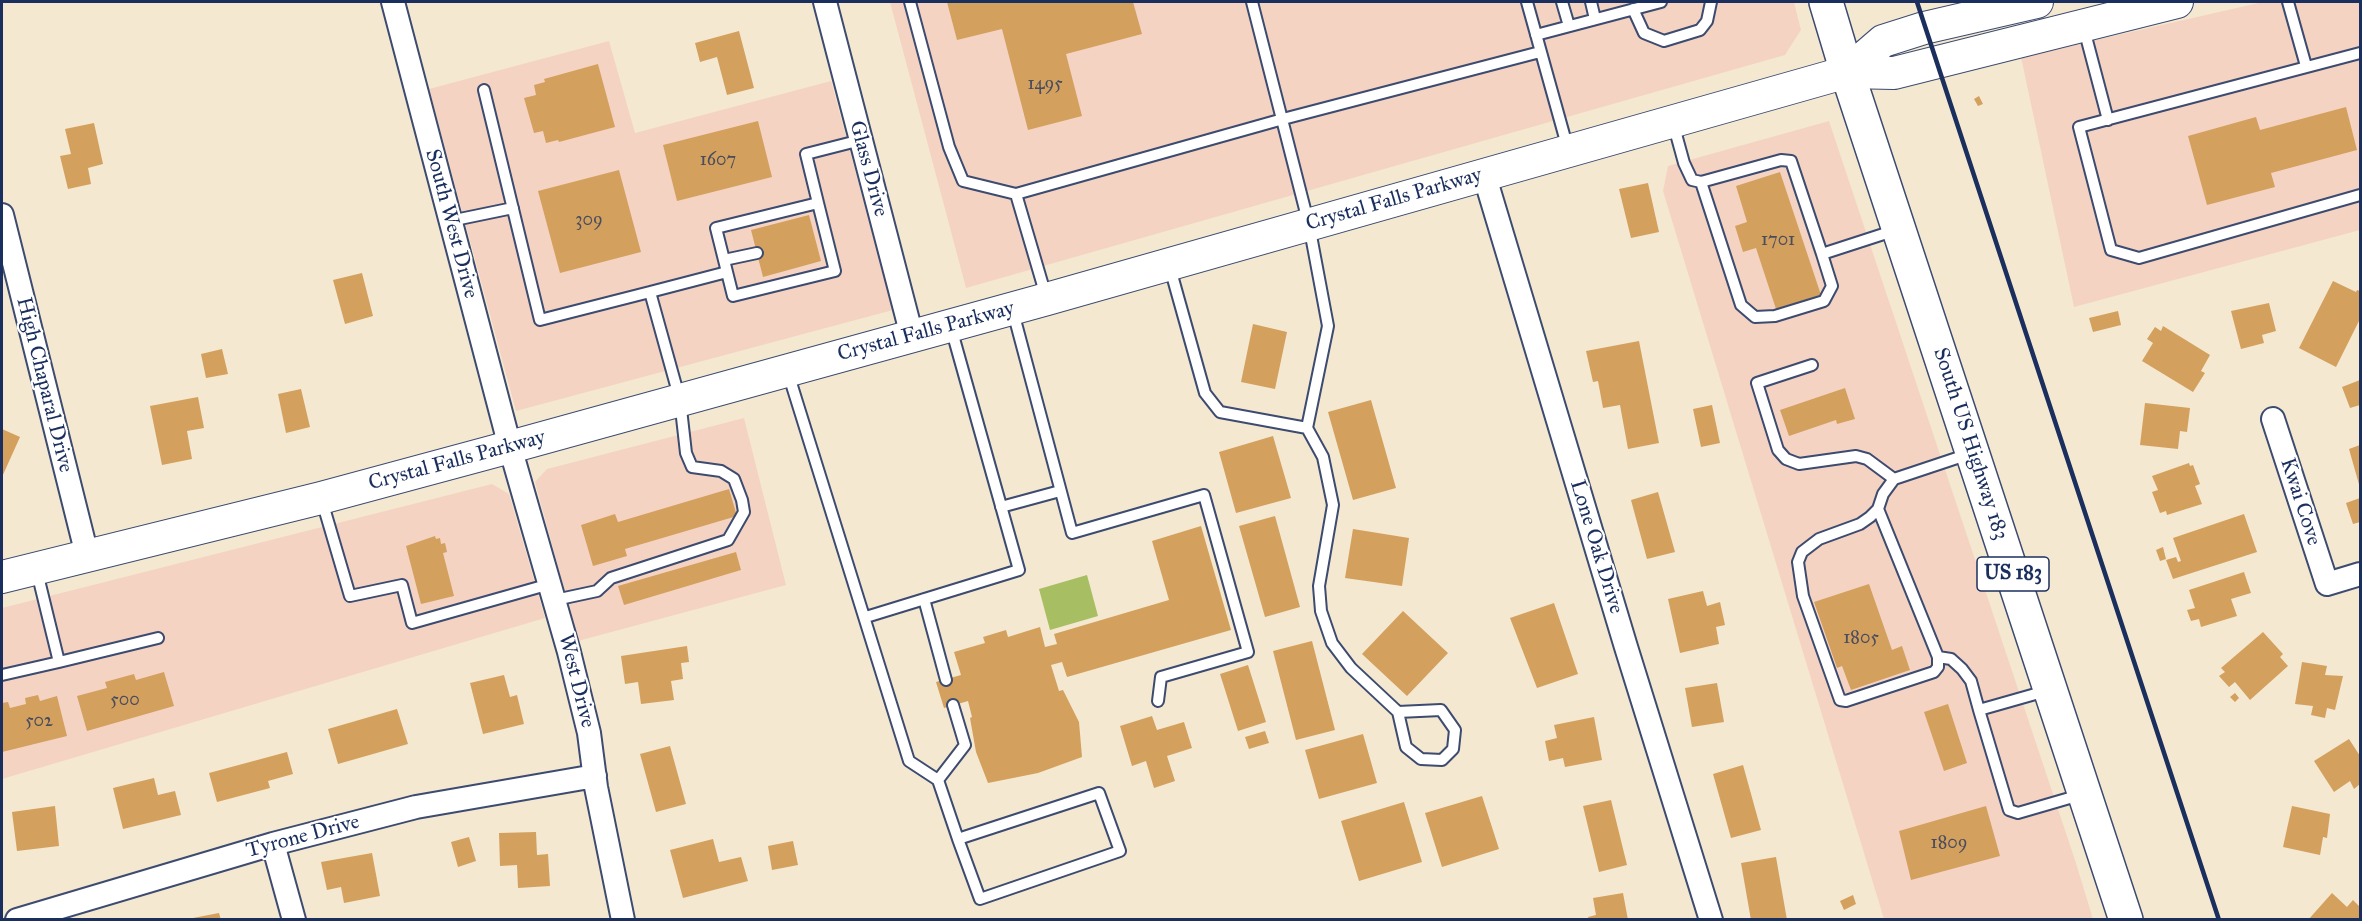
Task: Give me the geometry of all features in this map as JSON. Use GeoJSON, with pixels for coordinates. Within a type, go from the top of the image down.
{"type":"FeatureCollection","features":[{"type":"Feature","properties":{"kind":"main road","name":"South US Highway 183"},"geometry":{"type":"LineString","coordinates":[[1826,2],[1846,72],[2052,689],[2120,918]]}},
{"type":"Feature","properties":{"kind":"main road"},"geometry":{"type":"LineString","coordinates":[[1846,72],[1883,41],[1924,28],[2037,2]]}},
{"type":"Feature","properties":{"kind":"main road"},"geometry":{"type":"LineString","coordinates":[[1846,72],[1894,73],[2083,23],[2177,2]]}},
{"type":"Feature","properties":{"kind":"main road","name":"Crystal Falls Parkway"},"geometry":{"type":"LineString","coordinates":[[2,578],[321,498],[510,447],[1169,265],[1846,72]]}},
{"type":"Feature","properties":{"kind":"street","name":"South West Drive"},"geometry":{"type":"LineString","coordinates":[[393,2],[510,447]]}},
{"type":"Feature","properties":{"kind":"street","name":"Glass Drive"},"geometry":{"type":"LineString","coordinates":[[825,2],[912,336]]}},
{"type":"Feature","properties":{"kind":"street","name":"Lone Oak Drive"},"geometry":{"type":"LineString","coordinates":[[1484,174],[1626,647],[1711,920]]}},
{"type":"Feature","properties":{"kind":"street","name":"High Chaparal Drive"},"geometry":{"type":"LineString","coordinates":[[2,215],[87,555]]}},
{"type":"Feature","properties":{"kind":"street","name":"Kwai Cove"},"geometry":{"type":"LineString","coordinates":[[2272,419],[2327,585],[2361,574]]}},
{"type":"Feature","properties":{"kind":"street","name":"West Drive"},"geometry":{"type":"LineString","coordinates":[[510,447],[552,592],[589,733],[623,920]]}},
{"type":"Feature","properties":{"kind":"street","name":"Tyrone Drive"},"geometry":{"type":"LineString","coordinates":[[17,920],[273,844],[416,807],[595,776]]}},
{"type":"Feature","properties":{"kind":"street"},"geometry":{"type":"LineString","coordinates":[[273,844],[294,920]]}},
{"type":"Feature","properties":{"kind":"lane"},"geometry":{"type":"LineString","coordinates":[[910,2],[949,147],[963,181],[1016,194],[1283,119],[1540,52]]}},
{"type":"Feature","properties":{"kind":"lane"},"geometry":{"type":"LineString","coordinates":[[1252,2],[1309,225],[1328,326],[1307,428],[1323,457],[1333,505],[1319,586],[1322,611],[1332,644],[1351,668],[1398,712],[1406,747],[1421,759],[1442,760],[1453,749],[1455,730],[1441,710],[1398,712]]}},
{"type":"Feature","properties":{"kind":"lane"},"geometry":{"type":"LineString","coordinates":[[1527,2],[1569,150]]}},
{"type":"Feature","properties":{"kind":"lane"},"geometry":{"type":"LineString","coordinates":[[1562,2],[1569,26]]}},
{"type":"Feature","properties":{"kind":"lane"},"geometry":{"type":"LineString","coordinates":[[1591,2],[1595,19]]}},
{"type":"Feature","properties":{"kind":"lane"},"geometry":{"type":"LineString","coordinates":[[1536,35],[1661,2]]}},
{"type":"Feature","properties":{"kind":"lane"},"geometry":{"type":"LineString","coordinates":[[1633,9],[1644,33],[1664,40],[1700,30],[1707,21],[1712,2]]}},
{"type":"Feature","properties":{"kind":"lane"},"geometry":{"type":"LineString","coordinates":[[2288,2],[2306,66]]}},
{"type":"Feature","properties":{"kind":"lane"},"geometry":{"type":"LineString","coordinates":[[2083,23],[2108,120]]}},
{"type":"Feature","properties":{"kind":"lane"},"geometry":{"type":"LineString","coordinates":[[2361,53],[2079,127],[2111,250],[2139,258],[2361,195]]}},
{"type":"Feature","properties":{"kind":"lane"},"geometry":{"type":"LineString","coordinates":[[484,90],[540,320],[727,272]]}},
{"type":"Feature","properties":{"kind":"lane"},"geometry":{"type":"LineString","coordinates":[[1673,122],[1688,176],[1692,180],[1701,182],[1781,160],[1791,161],[1832,286],[1824,301],[1775,316],[1755,317],[1741,305],[1701,182]]}},
{"type":"Feature","properties":{"kind":"lane"},"geometry":{"type":"LineString","coordinates":[[818,202],[716,228],[734,296],[835,271],[821,237],[818,202],[806,154],[861,140]]}},
{"type":"Feature","properties":{"kind":"lane"},"geometry":{"type":"LineString","coordinates":[[1016,194],[1047,299]]}},
{"type":"Feature","properties":{"kind":"lane"},"geometry":{"type":"LineString","coordinates":[[450,221],[513,208]]}},
{"type":"Feature","properties":{"kind":"lane"},"geometry":{"type":"LineString","coordinates":[[1822,254],[1899,229]]}},
{"type":"Feature","properties":{"kind":"lane"},"geometry":{"type":"LineString","coordinates":[[724,260],[757,253]]}},
{"type":"Feature","properties":{"kind":"lane"},"geometry":{"type":"LineString","coordinates":[[1169,265],[1204,393],[1220,412],[1307,428]]}},
{"type":"Feature","properties":{"kind":"lane"},"geometry":{"type":"LineString","coordinates":[[321,498],[350,596],[402,585],[412,623],[552,592],[597,591],[611,578],[728,540],[744,512],[734,479],[721,471],[692,467],[686,453],[680,400],[650,292]]}},
{"type":"Feature","properties":{"kind":"lane"},"geometry":{"type":"LineString","coordinates":[[1012,308],[1072,533],[1204,495],[1248,652],[1161,677],[1158,701]]}},
{"type":"Feature","properties":{"kind":"lane"},"geometry":{"type":"LineString","coordinates":[[866,617],[1018,570],[950,325]]}},
{"type":"Feature","properties":{"kind":"lane"},"geometry":{"type":"LineString","coordinates":[[1812,365],[1757,383],[1778,450],[1786,459],[1799,464],[1856,456],[1867,459],[1894,479]]}},
{"type":"Feature","properties":{"kind":"lane"},"geometry":{"type":"LineString","coordinates":[[787,370],[866,617],[909,761],[938,780],[958,839],[980,899],[1120,851],[1098,793],[958,839]]}},
{"type":"Feature","properties":{"kind":"lane"},"geometry":{"type":"LineString","coordinates":[[1878,509],[1938,657],[1938,667],[1934,672],[1846,701],[1840,700],[1803,596],[1798,562],[1810,544],[1860,524],[1878,509],[1883,494],[1894,479],[1973,453]]}},
{"type":"Feature","properties":{"kind":"lane"},"geometry":{"type":"LineString","coordinates":[[1001,507],[1060,491]]}},
{"type":"Feature","properties":{"kind":"lane"},"geometry":{"type":"LineString","coordinates":[[36,569],[58,662]]}},
{"type":"Feature","properties":{"kind":"lane"},"geometry":{"type":"LineString","coordinates":[[924,599],[946,680]]}},
{"type":"Feature","properties":{"kind":"lane"},"geometry":{"type":"LineString","coordinates":[[2,675],[158,638]]}},
{"type":"Feature","properties":{"kind":"lane"},"geometry":{"type":"LineString","coordinates":[[1938,657],[1951,659],[1971,681],[2009,810],[2012,813],[2029,811],[2084,794]]}},
{"type":"Feature","properties":{"kind":"lane"},"geometry":{"type":"LineString","coordinates":[[1979,710],[2052,689]]}},
{"type":"Feature","properties":{"kind":"lane"},"geometry":{"type":"LineString","coordinates":[[938,780],[964,745],[953,705]]}},
{"type":"Feature","properties":{"kind":"shaded area"},"geometry":{"type":"Polygon","coordinates":[[[890,2],[1794,2],[1801,30],[1785,55],[966,288],[890,2]]]}},
{"type":"Feature","properties":{"kind":"shaded area"},"geometry":{"type":"Polygon","coordinates":[[[2263,2],[2360,2],[2360,230],[2074,307],[2021,57],[2263,2]]]}},
{"type":"Feature","properties":{"kind":"shaded area"},"geometry":{"type":"Polygon","coordinates":[[[609,41],[635,133],[831,81],[893,310],[516,411],[429,89],[609,41]]]}},
{"type":"Feature","properties":{"kind":"shaded area"},"geometry":{"type":"Polygon","coordinates":[[[1829,121],[2093,919],[1884,919],[1663,191],[1668,166],[1829,121]]]}},
{"type":"Feature","properties":{"kind":"shaded area"},"geometry":{"type":"Polygon","coordinates":[[[744,418],[786,585],[578,641],[535,482],[547,469],[744,418]]]}},
{"type":"Feature","properties":{"kind":"shaded area"},"geometry":{"type":"Polygon","coordinates":[[[492,484],[509,494],[545,618],[2,779],[2,608],[492,484]]]}},
{"type":"Feature","properties":{"kind":"green space"},"geometry":{"type":"Polygon","coordinates":[[[1087,575],[1098,616],[1050,630],[1039,589],[1087,575]]]}},
{"type":"Feature","properties":{"kind":"building"},"geometry":{"type":"Polygon","coordinates":[[[947,2],[1133,2],[1142,34],[1066,54],[1082,116],[1028,130],[1002,29],[957,40],[947,2]]]}},
{"type":"Feature","properties":{"kind":"building"},"geometry":{"type":"Polygon","coordinates":[[[739,31],[754,88],[727,95],[717,57],[700,62],[695,43],[739,31]]]}},
{"type":"Feature","properties":{"kind":"building"},"geometry":{"type":"Polygon","coordinates":[[[598,64],[615,127],[559,142],[558,140],[546,143],[543,131],[534,133],[524,98],[536,95],[534,85],[545,82],[544,79],[598,64]]]}},
{"type":"Feature","properties":{"kind":"building"},"geometry":{"type":"Polygon","coordinates":[[[1979,96],[1983,104],[1978,106],[1974,99],[1979,96]]]}},
{"type":"Feature","properties":{"kind":"building"},"geometry":{"type":"Polygon","coordinates":[[[2346,107],[2357,150],[2271,173],[2275,187],[2207,205],[2188,136],[2256,117],[2260,130],[2346,107]]]}},
{"type":"Feature","properties":{"kind":"building"},"geometry":{"type":"Polygon","coordinates":[[[758,121],[772,177],[677,201],[663,145],[758,121]]]}},
{"type":"Feature","properties":{"kind":"building"},"geometry":{"type":"Polygon","coordinates":[[[94,123],[103,164],[88,168],[91,184],[68,189],[60,156],[71,154],[65,129],[94,123]]]}},
{"type":"Feature","properties":{"kind":"building"},"geometry":{"type":"Polygon","coordinates":[[[619,170],[641,252],[560,273],[538,191],[619,170]]]}},
{"type":"Feature","properties":{"kind":"building"},"geometry":{"type":"Polygon","coordinates":[[[1780,172],[1821,295],[1776,309],[1756,248],[1743,252],[1735,226],[1747,222],[1736,186],[1780,172]]]}},
{"type":"Feature","properties":{"kind":"building"},"geometry":{"type":"Polygon","coordinates":[[[1648,183],[1659,232],[1631,238],[1619,189],[1648,183]]]}},
{"type":"Feature","properties":{"kind":"building"},"geometry":{"type":"Polygon","coordinates":[[[809,215],[821,261],[763,277],[751,230],[809,215]]]}},
{"type":"Feature","properties":{"kind":"building"},"geometry":{"type":"Polygon","coordinates":[[[362,273],[373,316],[345,324],[333,280],[362,273]]]}},
{"type":"Feature","properties":{"kind":"building"},"geometry":{"type":"Polygon","coordinates":[[[2333,281],[2356,292],[2360,291],[2360,319],[2336,367],[2299,348],[2333,281]]]}},
{"type":"Feature","properties":{"kind":"building"},"geometry":{"type":"Polygon","coordinates":[[[2269,303],[2276,331],[2262,335],[2264,343],[2241,349],[2231,311],[2269,303]]]}},
{"type":"Feature","properties":{"kind":"building"},"geometry":{"type":"Polygon","coordinates":[[[2118,311],[2121,325],[2093,332],[2089,318],[2118,311]]]}},
{"type":"Feature","properties":{"kind":"building"},"geometry":{"type":"Polygon","coordinates":[[[1253,324],[1287,332],[1275,389],[1241,382],[1253,324]]]}},
{"type":"Feature","properties":{"kind":"building"},"geometry":{"type":"Polygon","coordinates":[[[2163,326],[2210,355],[2201,371],[2205,373],[2193,392],[2142,361],[2153,343],[2147,339],[2155,327],[2161,331],[2163,326]]]}},
{"type":"Feature","properties":{"kind":"building"},"geometry":{"type":"Polygon","coordinates":[[[1639,341],[1659,443],[1628,449],[1620,405],[1603,408],[1598,381],[1593,382],[1586,351],[1639,341]]]}},
{"type":"Feature","properties":{"kind":"building"},"geometry":{"type":"Polygon","coordinates":[[[222,349],[228,374],[206,378],[201,354],[222,349]]]}},
{"type":"Feature","properties":{"kind":"building"},"geometry":{"type":"Polygon","coordinates":[[[2360,380],[2360,405],[2350,408],[2342,387],[2360,380]]]}},
{"type":"Feature","properties":{"kind":"building"},"geometry":{"type":"Polygon","coordinates":[[[1845,388],[1855,419],[1837,424],[1836,420],[1789,436],[1780,410],[1845,388]]]}},
{"type":"Feature","properties":{"kind":"building"},"geometry":{"type":"Polygon","coordinates":[[[301,389],[310,427],[286,433],[278,394],[301,389]]]}},
{"type":"Feature","properties":{"kind":"building"},"geometry":{"type":"Polygon","coordinates":[[[198,397],[204,428],[187,431],[192,459],[162,465],[150,406],[198,397]]]}},
{"type":"Feature","properties":{"kind":"building"},"geometry":{"type":"Polygon","coordinates":[[[1371,400],[1396,488],[1353,500],[1328,412],[1371,400]]]}},
{"type":"Feature","properties":{"kind":"building"},"geometry":{"type":"Polygon","coordinates":[[[2145,403],[2190,408],[2187,432],[2180,431],[2178,449],[2140,445],[2145,403]]]}},
{"type":"Feature","properties":{"kind":"building"},"geometry":{"type":"Polygon","coordinates":[[[1712,405],[1720,443],[1701,447],[1693,409],[1712,405]]]}},
{"type":"Feature","properties":{"kind":"building"},"geometry":{"type":"Polygon","coordinates":[[[2,429],[20,437],[2,477],[2,429]]]}},
{"type":"Feature","properties":{"kind":"building"},"geometry":{"type":"Polygon","coordinates":[[[1273,436],[1291,498],[1236,513],[1219,452],[1273,436]]]}},
{"type":"Feature","properties":{"kind":"building"},"geometry":{"type":"Polygon","coordinates":[[[2360,445],[2360,488],[2349,449],[2360,445]]]}},
{"type":"Feature","properties":{"kind":"building"},"geometry":{"type":"Polygon","coordinates":[[[2189,463],[2190,466],[2193,465],[2200,484],[2195,486],[2202,504],[2167,515],[2166,511],[2160,513],[2152,492],[2158,490],[2152,476],[2189,463]]]}},
{"type":"Feature","properties":{"kind":"building"},"geometry":{"type":"Polygon","coordinates":[[[729,489],[737,516],[625,549],[627,556],[593,566],[581,525],[615,514],[618,522],[729,489]]]}},
{"type":"Feature","properties":{"kind":"building"},"geometry":{"type":"Polygon","coordinates":[[[1658,492],[1675,552],[1647,559],[1631,500],[1658,492]]]}},
{"type":"Feature","properties":{"kind":"building"},"geometry":{"type":"Polygon","coordinates":[[[2360,498],[2360,522],[2353,524],[2346,503],[2360,498]]]}},
{"type":"Feature","properties":{"kind":"building"},"geometry":{"type":"Polygon","coordinates":[[[2244,514],[2257,552],[2173,579],[2166,560],[2176,557],[2178,562],[2181,561],[2173,538],[2244,514]]]}},
{"type":"Feature","properties":{"kind":"building"},"geometry":{"type":"Polygon","coordinates":[[[1275,516],[1300,607],[1265,617],[1239,526],[1275,516]]]}},
{"type":"Feature","properties":{"kind":"building"},"geometry":{"type":"Polygon","coordinates":[[[1201,526],[1231,630],[1067,677],[1062,662],[1051,665],[1059,691],[1063,690],[1079,722],[1082,757],[1038,773],[988,783],[976,752],[968,701],[944,708],[936,682],[961,675],[954,652],[985,643],[983,637],[1006,630],[1008,637],[1040,627],[1045,647],[1057,644],[1054,634],[1169,600],[1152,541],[1201,526]]]}},
{"type":"Feature","properties":{"kind":"building"},"geometry":{"type":"Polygon","coordinates":[[[1353,529],[1409,538],[1402,586],[1345,578],[1353,529]]]}},
{"type":"Feature","properties":{"kind":"building"},"geometry":{"type":"Polygon","coordinates":[[[435,536],[436,539],[440,538],[441,544],[445,543],[447,552],[443,553],[454,596],[421,604],[406,546],[435,536]]]}},
{"type":"Feature","properties":{"kind":"building"},"geometry":{"type":"Polygon","coordinates":[[[2163,547],[2166,559],[2160,561],[2156,550],[2163,547]]]}},
{"type":"Feature","properties":{"kind":"building"},"geometry":{"type":"Polygon","coordinates":[[[736,552],[741,570],[624,605],[618,586],[736,552]]]}},
{"type":"Feature","properties":{"kind":"building"},"geometry":{"type":"Polygon","coordinates":[[[2244,572],[2251,593],[2231,599],[2237,616],[2201,627],[2199,619],[2191,621],[2187,610],[2195,608],[2189,590],[2244,572]]]}},
{"type":"Feature","properties":{"kind":"building"},"geometry":{"type":"Polygon","coordinates":[[[1869,584],[1892,650],[1902,646],[1910,670],[1851,690],[1842,666],[1837,668],[1814,602],[1869,584]]]}},
{"type":"Feature","properties":{"kind":"building"},"geometry":{"type":"Polygon","coordinates":[[[1703,591],[1707,606],[1720,602],[1725,625],[1716,627],[1719,644],[1680,653],[1668,599],[1703,591]]]}},
{"type":"Feature","properties":{"kind":"building"},"geometry":{"type":"Polygon","coordinates":[[[1554,603],[1578,674],[1537,688],[1510,618],[1554,603]]]}},
{"type":"Feature","properties":{"kind":"building"},"geometry":{"type":"Polygon","coordinates":[[[1403,611],[1448,653],[1407,696],[1362,654],[1403,611]]]}},
{"type":"Feature","properties":{"kind":"building"},"geometry":{"type":"Polygon","coordinates":[[[2263,632],[2283,654],[2280,657],[2288,666],[2250,700],[2235,682],[2229,687],[2219,676],[2225,672],[2221,668],[2263,632]]]}},
{"type":"Feature","properties":{"kind":"building"},"geometry":{"type":"Polygon","coordinates":[[[1312,641],[1335,730],[1296,740],[1273,651],[1312,641]]]}},
{"type":"Feature","properties":{"kind":"building"},"geometry":{"type":"Polygon","coordinates":[[[687,646],[689,662],[681,663],[683,679],[671,681],[674,700],[641,704],[638,682],[625,684],[621,656],[687,646]]]}},
{"type":"Feature","properties":{"kind":"building"},"geometry":{"type":"Polygon","coordinates":[[[2302,662],[2327,666],[2325,675],[2343,676],[2335,710],[2327,708],[2325,718],[2311,715],[2313,706],[2295,704],[2302,662]]]}},
{"type":"Feature","properties":{"kind":"building"},"geometry":{"type":"Polygon","coordinates":[[[1248,665],[1266,722],[1238,731],[1220,674],[1248,665]]]}},
{"type":"Feature","properties":{"kind":"building"},"geometry":{"type":"Polygon","coordinates":[[[164,672],[174,706],[87,731],[77,696],[107,688],[105,682],[134,674],[136,680],[164,672]]]}},
{"type":"Feature","properties":{"kind":"building"},"geometry":{"type":"Polygon","coordinates":[[[504,675],[510,697],[517,695],[524,724],[483,734],[470,683],[504,675]]]}},
{"type":"Feature","properties":{"kind":"building"},"geometry":{"type":"Polygon","coordinates":[[[1717,683],[1724,722],[1692,727],[1685,688],[1717,683]]]}},
{"type":"Feature","properties":{"kind":"building"},"geometry":{"type":"Polygon","coordinates":[[[2235,693],[2239,698],[2235,702],[2230,697],[2235,693]]]}},
{"type":"Feature","properties":{"kind":"building"},"geometry":{"type":"Polygon","coordinates":[[[38,695],[40,701],[57,696],[67,736],[2,752],[2,703],[8,702],[10,708],[26,704],[25,698],[38,695]]]}},
{"type":"Feature","properties":{"kind":"building"},"geometry":{"type":"Polygon","coordinates":[[[1948,704],[1967,763],[1944,771],[1924,712],[1948,704]]]}},
{"type":"Feature","properties":{"kind":"building"},"geometry":{"type":"Polygon","coordinates":[[[397,709],[408,744],[338,764],[328,729],[397,709]]]}},
{"type":"Feature","properties":{"kind":"building"},"geometry":{"type":"Polygon","coordinates":[[[1152,716],[1157,730],[1184,722],[1192,748],[1167,756],[1175,781],[1154,788],[1146,761],[1132,766],[1120,726],[1152,716]]]}},
{"type":"Feature","properties":{"kind":"building"},"geometry":{"type":"Polygon","coordinates":[[[1594,717],[1602,760],[1565,767],[1563,758],[1549,761],[1545,741],[1557,738],[1554,725],[1594,717]]]}},
{"type":"Feature","properties":{"kind":"building"},"geometry":{"type":"Polygon","coordinates":[[[1265,731],[1269,743],[1249,749],[1245,737],[1265,731]]]}},
{"type":"Feature","properties":{"kind":"building"},"geometry":{"type":"Polygon","coordinates":[[[1363,734],[1377,783],[1319,799],[1305,750],[1363,734]]]}},
{"type":"Feature","properties":{"kind":"building"},"geometry":{"type":"Polygon","coordinates":[[[2349,739],[2360,756],[2360,784],[2354,789],[2350,781],[2334,792],[2314,761],[2349,739]]]}},
{"type":"Feature","properties":{"kind":"building"},"geometry":{"type":"Polygon","coordinates":[[[670,746],[686,804],[656,812],[640,754],[670,746]]]}},
{"type":"Feature","properties":{"kind":"building"},"geometry":{"type":"Polygon","coordinates":[[[287,752],[293,774],[268,781],[270,788],[217,802],[209,773],[287,752]]]}},
{"type":"Feature","properties":{"kind":"building"},"geometry":{"type":"Polygon","coordinates":[[[1743,765],[1761,830],[1731,838],[1713,774],[1743,765]]]}},
{"type":"Feature","properties":{"kind":"building"},"geometry":{"type":"Polygon","coordinates":[[[154,778],[158,795],[175,791],[181,815],[123,829],[113,788],[154,778]]]}},
{"type":"Feature","properties":{"kind":"building"},"geometry":{"type":"Polygon","coordinates":[[[1482,796],[1499,849],[1442,867],[1425,813],[1482,796]]]}},
{"type":"Feature","properties":{"kind":"building"},"geometry":{"type":"Polygon","coordinates":[[[1611,800],[1627,865],[1599,872],[1583,806],[1611,800]]]}},
{"type":"Feature","properties":{"kind":"building"},"geometry":{"type":"Polygon","coordinates":[[[1404,802],[1422,862],[1359,881],[1341,821],[1404,802]]]}},
{"type":"Feature","properties":{"kind":"building"},"geometry":{"type":"Polygon","coordinates":[[[55,806],[59,846],[17,851],[12,812],[55,806]]]}},
{"type":"Feature","properties":{"kind":"building"},"geometry":{"type":"Polygon","coordinates":[[[1986,806],[2000,856],[1911,880],[1899,831],[1986,806]]]}},
{"type":"Feature","properties":{"kind":"building"},"geometry":{"type":"Polygon","coordinates":[[[2292,806],[2330,814],[2327,838],[2323,837],[2320,855],[2283,847],[2292,806]]]}},
{"type":"Feature","properties":{"kind":"building"},"geometry":{"type":"Polygon","coordinates":[[[536,832],[537,855],[548,854],[550,886],[518,888],[517,865],[500,866],[499,833],[536,832]]]}},
{"type":"Feature","properties":{"kind":"building"},"geometry":{"type":"Polygon","coordinates":[[[469,837],[476,861],[458,867],[451,842],[469,837]]]}},
{"type":"Feature","properties":{"kind":"building"},"geometry":{"type":"Polygon","coordinates":[[[713,839],[719,862],[741,857],[748,881],[683,898],[670,850],[713,839]]]}},
{"type":"Feature","properties":{"kind":"building"},"geometry":{"type":"Polygon","coordinates":[[[793,841],[798,865],[772,870],[768,846],[793,841]]]}},
{"type":"Feature","properties":{"kind":"building"},"geometry":{"type":"Polygon","coordinates":[[[372,853],[380,896],[344,903],[341,887],[327,890],[321,862],[372,853]]]}},
{"type":"Feature","properties":{"kind":"building"},"geometry":{"type":"Polygon","coordinates":[[[1776,857],[1787,920],[1751,920],[1741,863],[1776,857]]]}},
{"type":"Feature","properties":{"kind":"building"},"geometry":{"type":"Polygon","coordinates":[[[1623,893],[1628,920],[1589,920],[1588,917],[1596,915],[1593,898],[1623,893]]]}},
{"type":"Feature","properties":{"kind":"building"},"geometry":{"type":"Polygon","coordinates":[[[2332,893],[2347,907],[2353,900],[2360,907],[2360,920],[2308,920],[2332,893]]]}},
{"type":"Feature","properties":{"kind":"building"},"geometry":{"type":"Polygon","coordinates":[[[1853,895],[1856,904],[1844,910],[1840,901],[1853,895]]]}},
{"type":"Feature","properties":{"kind":"building"},"geometry":{"type":"Polygon","coordinates":[[[219,913],[221,920],[193,920],[193,918],[219,913]]]}},
{"type":"Feature","properties":{"kind":"railway"},"geometry":{"type":"LineString","coordinates":[[1917,2],[2219,920]]}}]}
